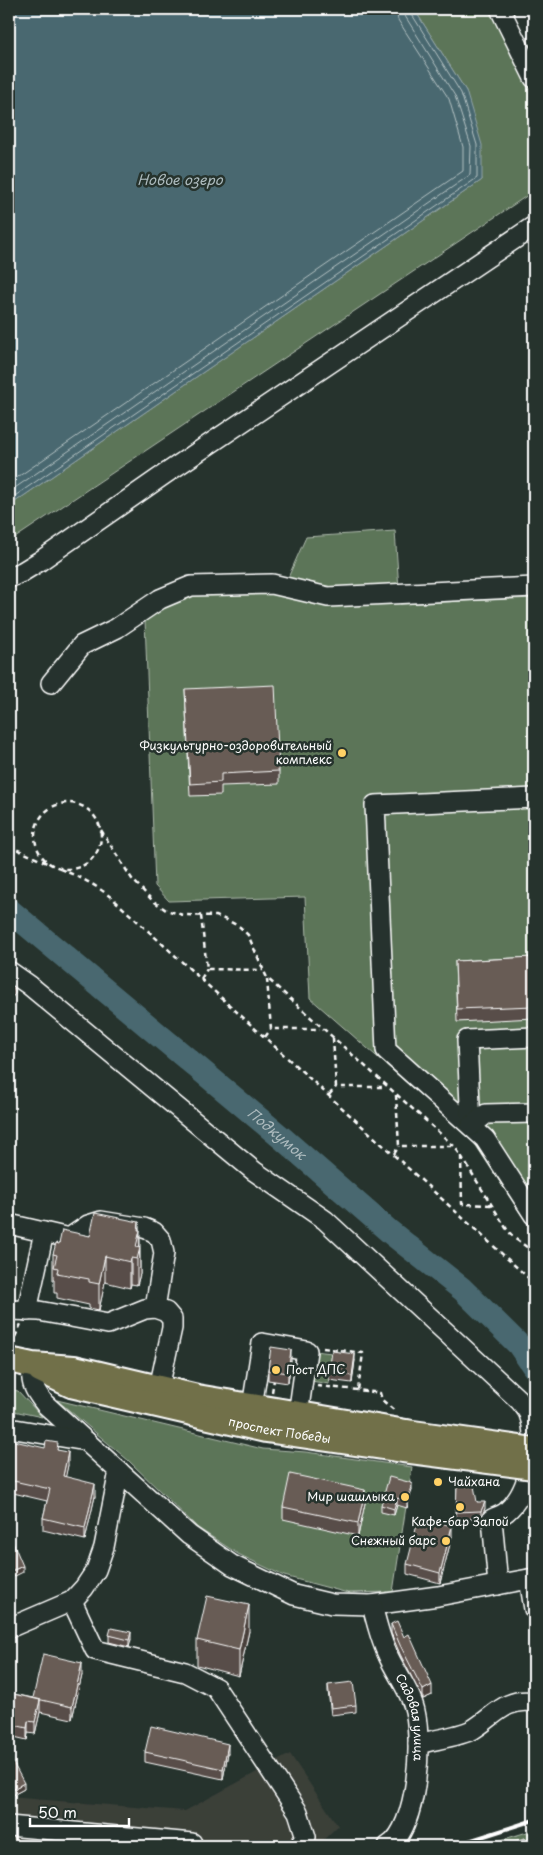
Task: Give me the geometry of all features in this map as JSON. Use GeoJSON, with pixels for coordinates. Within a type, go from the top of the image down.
{"type":"FeatureCollection","features":[{"type":"Feature","properties":{"kind":"main road","name":"проспект Победы"},"geometry":{"type":"LineString","coordinates":[[9,1360],[32,1365],[74,1368],[197,1397],[298,1414],[404,1441],[534,1467]]}},
{"type":"Feature","properties":{"kind":"main road","name":"проспект Победы"},"geometry":{"type":"LineString","coordinates":[[32,1365],[71,1385],[266,1430],[534,1450]]}},
{"type":"Feature","properties":{"kind":"street"},"geometry":{"type":"LineString","coordinates":[[500,9],[534,78]]}},
{"type":"Feature","properties":{"kind":"street"},"geometry":{"type":"LineString","coordinates":[[9,578],[34,564],[173,468],[534,226]]}},
{"type":"Feature","properties":{"kind":"street"},"geometry":{"type":"LineString","coordinates":[[51,683],[82,645],[117,628],[160,599],[191,586],[272,584],[328,597],[534,587]]}},
{"type":"Feature","properties":{"kind":"street"},"geometry":{"type":"LineString","coordinates":[[534,798],[375,805],[386,1050],[485,1139],[534,1215]]}},
{"type":"Feature","properties":{"kind":"street"},"geometry":{"type":"LineString","coordinates":[[9,971],[29,985],[254,1170],[325,1220],[520,1400],[528,1413],[532,1427],[532,1462],[525,1484],[518,1496],[506,1512],[492,1519],[498,1585]]}},
{"type":"Feature","properties":{"kind":"street"},"geometry":{"type":"LineString","coordinates":[[471,1126],[467,1040],[534,1037]]}},
{"type":"Feature","properties":{"kind":"street"},"geometry":{"type":"LineString","coordinates":[[471,1126],[486,1114],[534,1112]]}},
{"type":"Feature","properties":{"kind":"street"},"geometry":{"type":"LineString","coordinates":[[9,1224],[69,1238],[88,1225],[101,1221],[144,1228],[154,1232],[161,1240],[164,1253],[155,1308]]}},
{"type":"Feature","properties":{"kind":"street"},"geometry":{"type":"LineString","coordinates":[[44,1232],[18,1310],[39,1311],[108,1324],[145,1309],[155,1308],[166,1312],[172,1319],[172,1328],[159,1388]]}},
{"type":"Feature","properties":{"kind":"street"},"geometry":{"type":"LineString","coordinates":[[252,1407],[262,1344],[307,1351],[298,1414]]}},
{"type":"Feature","properties":{"kind":"street"},"geometry":{"type":"LineString","coordinates":[[32,1365],[31,1379],[36,1392],[45,1404],[189,1535],[232,1565],[294,1595],[332,1604],[372,1605],[438,1596],[532,1578],[534,1610]]}},
{"type":"Feature","properties":{"kind":"street"},"geometry":{"type":"LineString","coordinates":[[9,1428],[86,1441]]}},
{"type":"Feature","properties":{"kind":"street"},"geometry":{"type":"LineString","coordinates":[[9,1628],[72,1601],[84,1588],[96,1570],[104,1547],[119,1471]]}},
{"type":"Feature","properties":{"kind":"street"},"geometry":{"type":"LineString","coordinates":[[72,1601],[95,1650],[185,1672],[216,1688],[298,1812],[306,1837],[300,1846]]}},
{"type":"Feature","properties":{"kind":"street","name":"Садовая улица"},"geometry":{"type":"LineString","coordinates":[[372,1605],[386,1652],[413,1704],[418,1727],[416,1778],[413,1797],[395,1840]]}},
{"type":"Feature","properties":{"kind":"street"},"geometry":{"type":"LineString","coordinates":[[418,1744],[471,1731],[498,1710],[521,1700],[534,1702]]}},
{"type":"Feature","properties":{"kind":"street"},"geometry":{"type":"LineString","coordinates":[[9,1826],[192,1844],[192,1846]]}},
{"type":"Feature","properties":{"kind":"path"},"geometry":{"type":"LineString","coordinates":[[50,865],[42,858],[36,848],[34,837],[36,826],[41,816],[49,809],[64,803],[80,805],[90,811],[97,820],[101,830],[132,879],[152,900],[166,910],[183,915],[216,916],[240,927],[248,935],[267,978],[454,1146],[514,1238],[534,1252]]}},
{"type":"Feature","properties":{"kind":"path"},"geometry":{"type":"LineString","coordinates":[[60,869],[71,870],[82,867],[91,860],[99,846],[101,830]]}},
{"type":"Feature","properties":{"kind":"path"},"geometry":{"type":"LineString","coordinates":[[9,846],[99,887],[534,1283]]}},
{"type":"Feature","properties":{"kind":"path"},"geometry":{"type":"LineString","coordinates":[[201,916],[207,969],[201,979]]}},
{"type":"Feature","properties":{"kind":"path"},"geometry":{"type":"LineString","coordinates":[[207,969],[263,970]]}},
{"type":"Feature","properties":{"kind":"path"},"geometry":{"type":"LineString","coordinates":[[265,1037],[271,1029],[267,978]]}},
{"type":"Feature","properties":{"kind":"path"},"geometry":{"type":"LineString","coordinates":[[271,1029],[322,1029]]}},
{"type":"Feature","properties":{"kind":"path"},"geometry":{"type":"LineString","coordinates":[[333,1038],[336,1088]]}},
{"type":"Feature","properties":{"kind":"path"},"geometry":{"type":"LineString","coordinates":[[329,1095],[336,1088],[387,1087]]}},
{"type":"Feature","properties":{"kind":"path"},"geometry":{"type":"LineString","coordinates":[[394,1154],[399,1146],[396,1095]]}},
{"type":"Feature","properties":{"kind":"path"},"geometry":{"type":"LineString","coordinates":[[399,1146],[454,1146]]}},
{"type":"Feature","properties":{"kind":"path"},"geometry":{"type":"LineString","coordinates":[[460,1154],[462,1204],[492,1205]]}},
{"type":"Feature","properties":{"kind":"path"},"geometry":{"type":"LineString","coordinates":[[307,1351],[315,1347],[363,1353],[358,1390]]}},
{"type":"Feature","properties":{"kind":"path"},"geometry":{"type":"LineString","coordinates":[[310,1385],[380,1393],[382,1400]]}},
{"type":"Feature","properties":{"kind":"shaded area"},"geometry":{"type":"Polygon","coordinates":[[[290,1754],[338,1826],[317,1846],[9,1846],[9,1797],[185,1811],[290,1754]]]}},
{"type":"Feature","properties":{"kind":"green space"},"geometry":{"type":"Polygon","coordinates":[[[414,9],[492,9],[534,89],[534,191],[9,542],[9,506],[482,180],[466,91],[414,9]]]}},
{"type":"Feature","properties":{"kind":"green space","name":"Физкультурно-оздоровительный комплекс"},"geometry":{"type":"Polygon","coordinates":[[[395,531],[400,604],[534,598],[534,1217],[526,1222],[473,1141],[310,998],[305,897],[169,901],[155,886],[145,620],[181,593],[283,589],[306,537],[395,531]]]}},
{"type":"Feature","properties":{"kind":"green space"},"geometry":{"type":"Polygon","coordinates":[[[314,1351],[341,1354],[331,1365],[313,1363],[314,1351]]]}},
{"type":"Feature","properties":{"kind":"green space"},"geometry":{"type":"Polygon","coordinates":[[[312,1369],[330,1371],[329,1384],[311,1381],[312,1369]]]}},
{"type":"Feature","properties":{"kind":"green space"},"geometry":{"type":"Polygon","coordinates":[[[9,1389],[18,1391],[42,1417],[9,1410],[9,1389]]]}},
{"type":"Feature","properties":{"kind":"green space"},"geometry":{"type":"Polygon","coordinates":[[[57,1400],[263,1449],[306,1452],[412,1467],[393,1592],[348,1593],[284,1576],[238,1554],[198,1528],[129,1461],[57,1400]]]}},
{"type":"Feature","properties":{"kind":"green space"},"geometry":{"type":"Polygon","coordinates":[[[534,1830],[534,1846],[481,1846],[534,1830]]]}},
{"type":"Feature","properties":{"kind":"water","name":"Новое озеро"},"geometry":{"type":"Polygon","coordinates":[[[9,9],[414,9],[466,91],[482,145],[482,180],[9,506],[9,9]]]}},
{"type":"Feature","properties":{"kind":"building"},"geometry":{"type":"Polygon","coordinates":[[[275,685],[279,771],[221,774],[221,782],[190,784],[185,689],[275,685]]]}},
{"type":"Feature","properties":{"kind":"building"},"geometry":{"type":"Polygon","coordinates":[[[534,957],[534,1006],[457,1009],[455,961],[534,957]]]}},
{"type":"Feature","properties":{"kind":"building"},"geometry":{"type":"Polygon","coordinates":[[[9,982],[15,988],[9,994],[9,982]]]}},
{"type":"Feature","properties":{"kind":"building"},"geometry":{"type":"Polygon","coordinates":[[[95,1213],[139,1222],[138,1230],[140,1230],[136,1247],[140,1248],[137,1259],[131,1258],[130,1262],[105,1256],[99,1284],[89,1282],[89,1279],[57,1273],[58,1268],[54,1267],[57,1255],[53,1254],[56,1243],[59,1244],[62,1230],[90,1236],[95,1213]]]}},
{"type":"Feature","properties":{"kind":"building"},"geometry":{"type":"Polygon","coordinates":[[[271,1347],[291,1350],[288,1373],[268,1370],[271,1347]]]}},
{"type":"Feature","properties":{"kind":"building"},"geometry":{"type":"Polygon","coordinates":[[[332,1351],[355,1354],[352,1376],[329,1373],[332,1351]]]}},
{"type":"Feature","properties":{"kind":"building"},"geometry":{"type":"Polygon","coordinates":[[[10,1440],[45,1448],[46,1441],[58,1443],[57,1450],[68,1452],[63,1476],[95,1484],[85,1528],[43,1518],[50,1489],[9,1480],[10,1440]]]}},
{"type":"Feature","properties":{"kind":"building"},"geometry":{"type":"Polygon","coordinates":[[[290,1474],[365,1490],[358,1523],[283,1507],[290,1474]]]}},
{"type":"Feature","properties":{"kind":"building"},"geometry":{"type":"Polygon","coordinates":[[[389,1477],[412,1483],[407,1501],[397,1498],[394,1509],[381,1505],[389,1477]]]}},
{"type":"Feature","properties":{"kind":"building"},"geometry":{"type":"Polygon","coordinates":[[[457,1485],[474,1486],[477,1502],[485,1502],[481,1511],[456,1512],[457,1485]]]}},
{"type":"Feature","properties":{"kind":"building"},"geometry":{"type":"Polygon","coordinates":[[[419,1517],[452,1526],[440,1573],[407,1564],[419,1517]]]}},
{"type":"Feature","properties":{"kind":"building"},"geometry":{"type":"Polygon","coordinates":[[[9,1533],[23,1566],[9,1572],[9,1533]]]}},
{"type":"Feature","properties":{"kind":"building"},"geometry":{"type":"Polygon","coordinates":[[[207,1596],[249,1605],[239,1650],[197,1640],[207,1596]]]}},
{"type":"Feature","properties":{"kind":"building"},"geometry":{"type":"Polygon","coordinates":[[[397,1621],[404,1637],[409,1634],[432,1685],[423,1690],[391,1624],[397,1621]]]}},
{"type":"Feature","properties":{"kind":"building"},"geometry":{"type":"Polygon","coordinates":[[[111,1628],[131,1632],[129,1640],[109,1635],[111,1628]]]}},
{"type":"Feature","properties":{"kind":"building"},"geometry":{"type":"Polygon","coordinates":[[[43,1654],[82,1663],[72,1707],[33,1698],[43,1654]]]}},
{"type":"Feature","properties":{"kind":"building"},"geometry":{"type":"Polygon","coordinates":[[[353,1682],[356,1705],[331,1708],[328,1685],[353,1682]]]}},
{"type":"Feature","properties":{"kind":"building"},"geometry":{"type":"Polygon","coordinates":[[[9,1693],[40,1700],[35,1722],[28,1721],[27,1728],[14,1725],[16,1718],[9,1716],[9,1693]]]}},
{"type":"Feature","properties":{"kind":"building"},"geometry":{"type":"Polygon","coordinates":[[[151,1726],[228,1744],[223,1769],[145,1752],[151,1726]]]}},
{"type":"Feature","properties":{"kind":"building"},"geometry":{"type":"Polygon","coordinates":[[[11,1759],[24,1783],[11,1790],[9,1785],[9,1760],[11,1759]]]}},
{"type":"Feature","properties":{"kind":"building"},"geometry":{"type":"Polygon","coordinates":[[[525,1838],[528,1846],[517,1846],[515,1841],[525,1838]]]}},
{"type":"Feature","properties":{"kind":"waterway","name":"Подкумок"},"geometry":{"type":"LineString","coordinates":[[9,910],[282,1138],[390,1232],[462,1289],[519,1345],[534,1367]]}},
{"type":"Feature","properties":{"kind":"railway"},"geometry":{"type":"LineString","coordinates":[[453,1846],[534,1820]]}},
{"type":"Feature","properties":{"kind":"place","name":"Физкультурно-оздоровительный комплекс"},"geometry":{"type":"Point","coordinates":[342,753]}},
{"type":"Feature","properties":{"kind":"place","name":"Пост ДПС"},"geometry":{"type":"Point","coordinates":[276,1370]}},
{"type":"Feature","properties":{"kind":"place","name":"Чайхана"},"geometry":{"type":"Point","coordinates":[438,1482]}},
{"type":"Feature","properties":{"kind":"place","name":"Мир шашлыка"},"geometry":{"type":"Point","coordinates":[405,1497]}},
{"type":"Feature","properties":{"kind":"place","name":"Кафе-бар Запой"},"geometry":{"type":"Point","coordinates":[460,1507]}},
{"type":"Feature","properties":{"kind":"place","name":"Снежный барс"},"geometry":{"type":"Point","coordinates":[446,1541]}}]}
